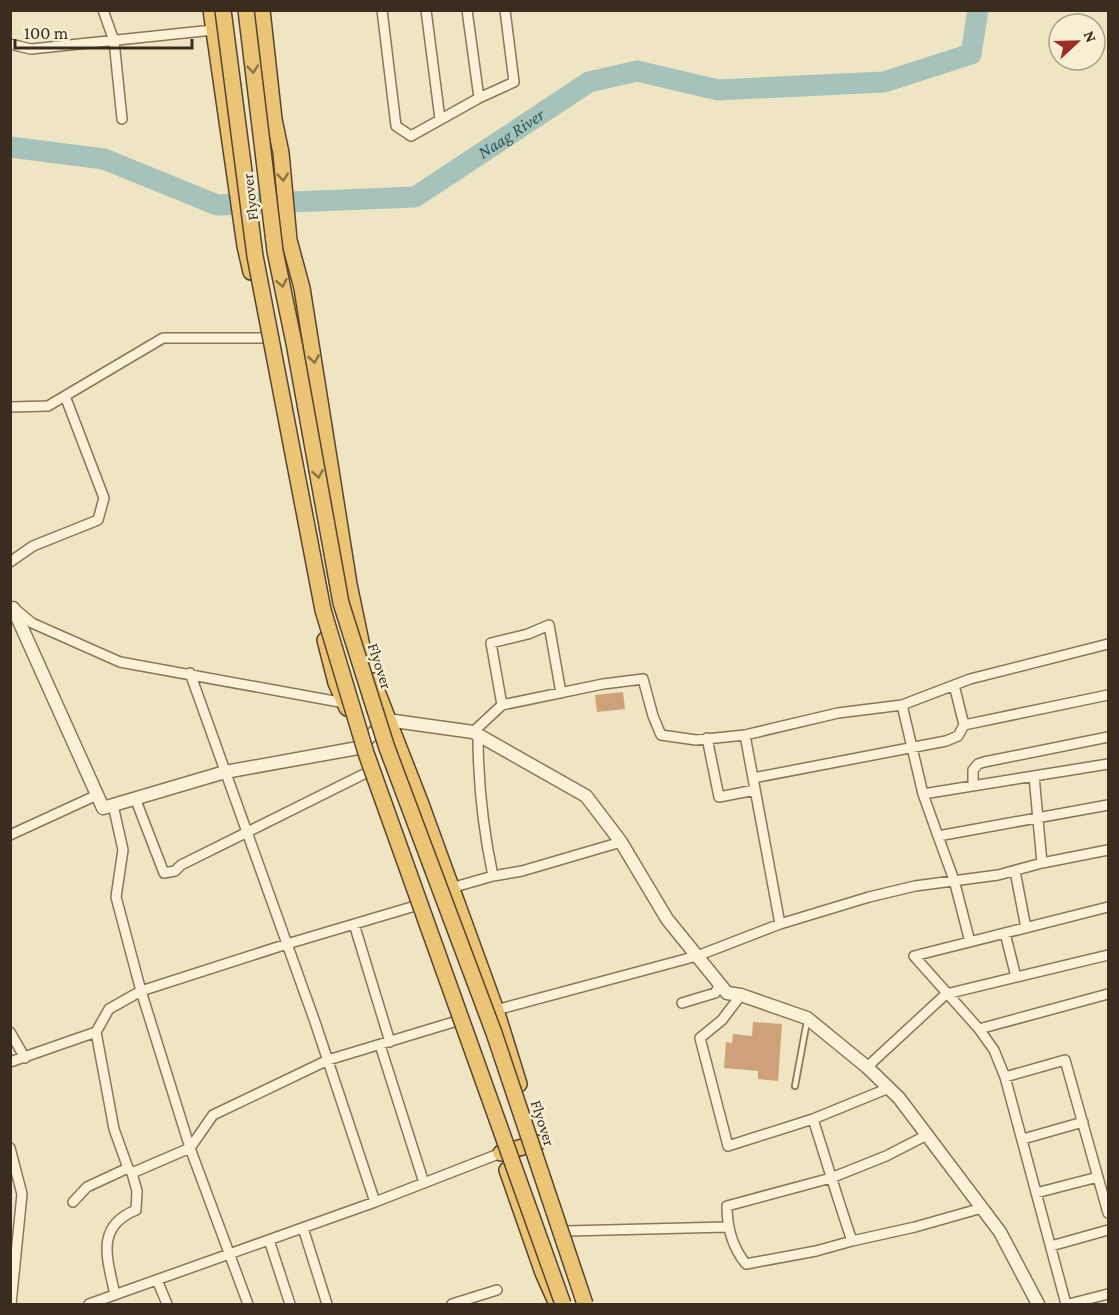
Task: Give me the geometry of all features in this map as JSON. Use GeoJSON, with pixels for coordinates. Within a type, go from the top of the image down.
{"type":"FeatureCollection","features":[{"type":"Feature","properties":{"kind":"highway"},"geometry":{"type":"LineString","coordinates":[[211,10],[245,246],[282,409],[318,612],[336,683],[457,1021],[543,1273],[557,1305]]}},
{"type":"Feature","properties":{"kind":"highway","name":"Flyover"},"geometry":{"type":"LineString","coordinates":[[223,10],[255,256],[323,610],[366,753],[563,1305]]}},
{"type":"Feature","properties":{"kind":"highway","name":"Flyover"},"geometry":{"type":"LineString","coordinates":[[246,10],[275,250],[341,603],[387,748],[494,1033],[585,1305]]}},
{"type":"Feature","properties":{"kind":"highway"},"geometry":{"type":"LineString","coordinates":[[261,10],[289,240],[302,288],[351,596],[363,651],[496,1010],[537,1143],[592,1305]]}},
{"type":"Feature","properties":{"kind":"highway"},"geometry":{"type":"LineString","coordinates":[[245,246],[289,240]]}},
{"type":"Feature","properties":{"kind":"highway"},"geometry":{"type":"LineString","coordinates":[[407,885],[445,871]]}},
{"type":"Feature","properties":{"kind":"highway"},"geometry":{"type":"LineString","coordinates":[[501,1153],[537,1143]]}},
{"type":"Feature","properties":{"kind":"street"},"geometry":{"type":"LineString","coordinates":[[103,10],[114,40],[122,119]]}},
{"type":"Feature","properties":{"kind":"street"},"geometry":{"type":"LineString","coordinates":[[382,10],[396,126],[411,136],[479,98],[514,82],[505,10]]}},
{"type":"Feature","properties":{"kind":"street"},"geometry":{"type":"LineString","coordinates":[[426,10],[440,119]]}},
{"type":"Feature","properties":{"kind":"street"},"geometry":{"type":"LineString","coordinates":[[467,10],[479,98]]}},
{"type":"Feature","properties":{"kind":"street"},"geometry":{"type":"LineString","coordinates":[[10,44],[31,49],[213,30]]}},
{"type":"Feature","properties":{"kind":"street"},"geometry":{"type":"LineString","coordinates":[[10,406],[48,406],[163,338],[265,338]]}},
{"type":"Feature","properties":{"kind":"street"},"geometry":{"type":"LineString","coordinates":[[10,562],[33,546],[98,520],[104,498],[65,396]]}},
{"type":"Feature","properties":{"kind":"street"},"geometry":{"type":"LineString","coordinates":[[12,607],[32,623],[120,662],[345,703]]}},
{"type":"Feature","properties":{"kind":"street"},"geometry":{"type":"LineString","coordinates":[[12,607],[103,808],[225,772],[358,748],[387,720],[475,733],[586,796],[621,842],[667,919],[727,993],[741,995],[807,1018],[867,1067],[899,1098],[1000,1232],[1038,1305]]}},
{"type":"Feature","properties":{"kind":"street"},"geometry":{"type":"LineString","coordinates":[[502,705],[491,643],[528,634],[549,625],[561,693]]}},
{"type":"Feature","properties":{"kind":"street"},"geometry":{"type":"LineString","coordinates":[[493,876],[484,831],[475,733],[502,705],[603,684],[643,679],[661,735],[696,740],[746,735],[838,713],[902,705],[970,679],[1108,644]]}},
{"type":"Feature","properties":{"kind":"street"},"geometry":{"type":"LineString","coordinates":[[190,673],[287,944],[375,1202]]}},
{"type":"Feature","properties":{"kind":"street"},"geometry":{"type":"LineString","coordinates":[[753,778],[914,748],[958,736],[964,725],[954,685]]}},
{"type":"Feature","properties":{"kind":"street"},"geometry":{"type":"LineString","coordinates":[[964,725],[1108,695]]}},
{"type":"Feature","properties":{"kind":"street"},"geometry":{"type":"LineString","coordinates":[[902,705],[914,748],[923,794],[954,880],[970,942]]}},
{"type":"Feature","properties":{"kind":"street"},"geometry":{"type":"LineString","coordinates":[[746,735],[780,924]]}},
{"type":"Feature","properties":{"kind":"street"},"geometry":{"type":"LineString","coordinates":[[973,785],[973,770],[978,764],[1108,737]]}},
{"type":"Feature","properties":{"kind":"street"},"geometry":{"type":"LineString","coordinates":[[707,738],[719,796],[755,790]]}},
{"type":"Feature","properties":{"kind":"street"},"geometry":{"type":"LineString","coordinates":[[923,794],[1108,764]]}},
{"type":"Feature","properties":{"kind":"street"},"geometry":{"type":"LineString","coordinates":[[135,798],[164,873],[175,871],[368,772]]}},
{"type":"Feature","properties":{"kind":"street"},"geometry":{"type":"LineString","coordinates":[[1034,776],[1042,863]]}},
{"type":"Feature","properties":{"kind":"street"},"geometry":{"type":"LineString","coordinates":[[10,835],[97,795]]}},
{"type":"Feature","properties":{"kind":"street"},"geometry":{"type":"LineString","coordinates":[[113,805],[123,850],[116,897],[141,991],[189,1148],[248,1305]]}},
{"type":"Feature","properties":{"kind":"street"},"geometry":{"type":"LineString","coordinates":[[938,836],[1108,805]]}},
{"type":"Feature","properties":{"kind":"street"},"geometry":{"type":"LineString","coordinates":[[451,888],[493,876],[522,871],[621,842]]}},
{"type":"Feature","properties":{"kind":"street"},"geometry":{"type":"LineString","coordinates":[[496,1010],[697,956],[780,924],[903,889],[998,875],[1042,863],[1108,850]]}},
{"type":"Feature","properties":{"kind":"street"},"geometry":{"type":"LineString","coordinates":[[1015,871],[1026,928]]}},
{"type":"Feature","properties":{"kind":"street"},"geometry":{"type":"LineString","coordinates":[[115,1295],[106,1252],[111,1227],[136,1210],[137,1191],[114,1129],[96,1032],[109,1009],[141,991],[415,906]]}},
{"type":"Feature","properties":{"kind":"street"},"geometry":{"type":"LineString","coordinates":[[1108,907],[914,956],[979,1029],[994,1050],[1005,1077],[1023,1139],[1067,1305],[1108,1294]]}},
{"type":"Feature","properties":{"kind":"street"},"geometry":{"type":"LineString","coordinates":[[354,924],[390,1042]]}},
{"type":"Feature","properties":{"kind":"street"},"geometry":{"type":"LineString","coordinates":[[1005,933],[1016,977]]}},
{"type":"Feature","properties":{"kind":"street"},"geometry":{"type":"LineString","coordinates":[[867,1067],[946,994],[1108,955]]}},
{"type":"Feature","properties":{"kind":"street"},"geometry":{"type":"LineString","coordinates":[[682,1004],[715,993],[720,985]]}},
{"type":"Feature","properties":{"kind":"street"},"geometry":{"type":"LineString","coordinates":[[979,1029],[1108,994]]}},
{"type":"Feature","properties":{"kind":"street"},"geometry":{"type":"LineString","coordinates":[[741,995],[722,1020],[700,1038],[728,1146],[813,1119],[889,1088]]}},
{"type":"Feature","properties":{"kind":"street"},"geometry":{"type":"LineString","coordinates":[[73,1202],[87,1187],[189,1148],[213,1114],[327,1060],[457,1021]]}},
{"type":"Feature","properties":{"kind":"street"},"geometry":{"type":"LineString","coordinates":[[10,1032],[25,1058]]}},
{"type":"Feature","properties":{"kind":"street"},"geometry":{"type":"LineString","coordinates":[[10,1062],[96,1032]]}},
{"type":"Feature","properties":{"kind":"street"},"geometry":{"type":"LineString","coordinates":[[380,1045],[424,1183]]}},
{"type":"Feature","properties":{"kind":"street"},"geometry":{"type":"LineString","coordinates":[[1005,1077],[1065,1060],[1108,1213]]}},
{"type":"Feature","properties":{"kind":"street"},"geometry":{"type":"LineString","coordinates":[[813,1119],[852,1241]]}},
{"type":"Feature","properties":{"kind":"street"},"geometry":{"type":"LineString","coordinates":[[1023,1139],[1083,1122]]}},
{"type":"Feature","properties":{"kind":"street"},"geometry":{"type":"LineString","coordinates":[[927,1135],[886,1156],[831,1178],[727,1206],[727,1227],[739,1255],[746,1264],[816,1251],[982,1208]]}},
{"type":"Feature","properties":{"kind":"street"},"geometry":{"type":"LineString","coordinates":[[10,1148],[22,1194],[11,1305]]}},
{"type":"Feature","properties":{"kind":"street"},"geometry":{"type":"LineString","coordinates":[[89,1305],[375,1202],[501,1153]]}},
{"type":"Feature","properties":{"kind":"street"},"geometry":{"type":"LineString","coordinates":[[1036,1193],[1098,1177]]}},
{"type":"Feature","properties":{"kind":"street"},"geometry":{"type":"LineString","coordinates":[[567,1231],[727,1227]]}},
{"type":"Feature","properties":{"kind":"street"},"geometry":{"type":"LineString","coordinates":[[303,1228],[327,1305]]}},
{"type":"Feature","properties":{"kind":"street"},"geometry":{"type":"LineString","coordinates":[[1050,1246],[1108,1230]]}},
{"type":"Feature","properties":{"kind":"street"},"geometry":{"type":"LineString","coordinates":[[269,1240],[290,1305]]}},
{"type":"Feature","properties":{"kind":"street"},"geometry":{"type":"LineString","coordinates":[[157,1280],[167,1305]]}},
{"type":"Feature","properties":{"kind":"street"},"geometry":{"type":"LineString","coordinates":[[452,1305],[497,1290]]}},
{"type":"Feature","properties":{"kind":"lane"},"geometry":{"type":"LineString","coordinates":[[795,1086],[807,1018]]}},
{"type":"Feature","properties":{"kind":"building"},"geometry":{"type":"Polygon","coordinates":[[[623,692],[625,709],[597,712],[595,695],[623,692]]]}},
{"type":"Feature","properties":{"kind":"building"},"geometry":{"type":"Polygon","coordinates":[[[753,1022],[782,1024],[778,1081],[758,1079],[758,1071],[724,1068],[726,1042],[732,1043],[733,1034],[752,1036],[753,1022]]]}},
{"type":"Feature","properties":{"kind":"waterway","name":"Naag River"},"geometry":{"type":"LineString","coordinates":[[10,147],[104,159],[217,205],[415,197],[589,82],[637,71],[718,90],[884,82],[971,54],[978,10]]}}]}
